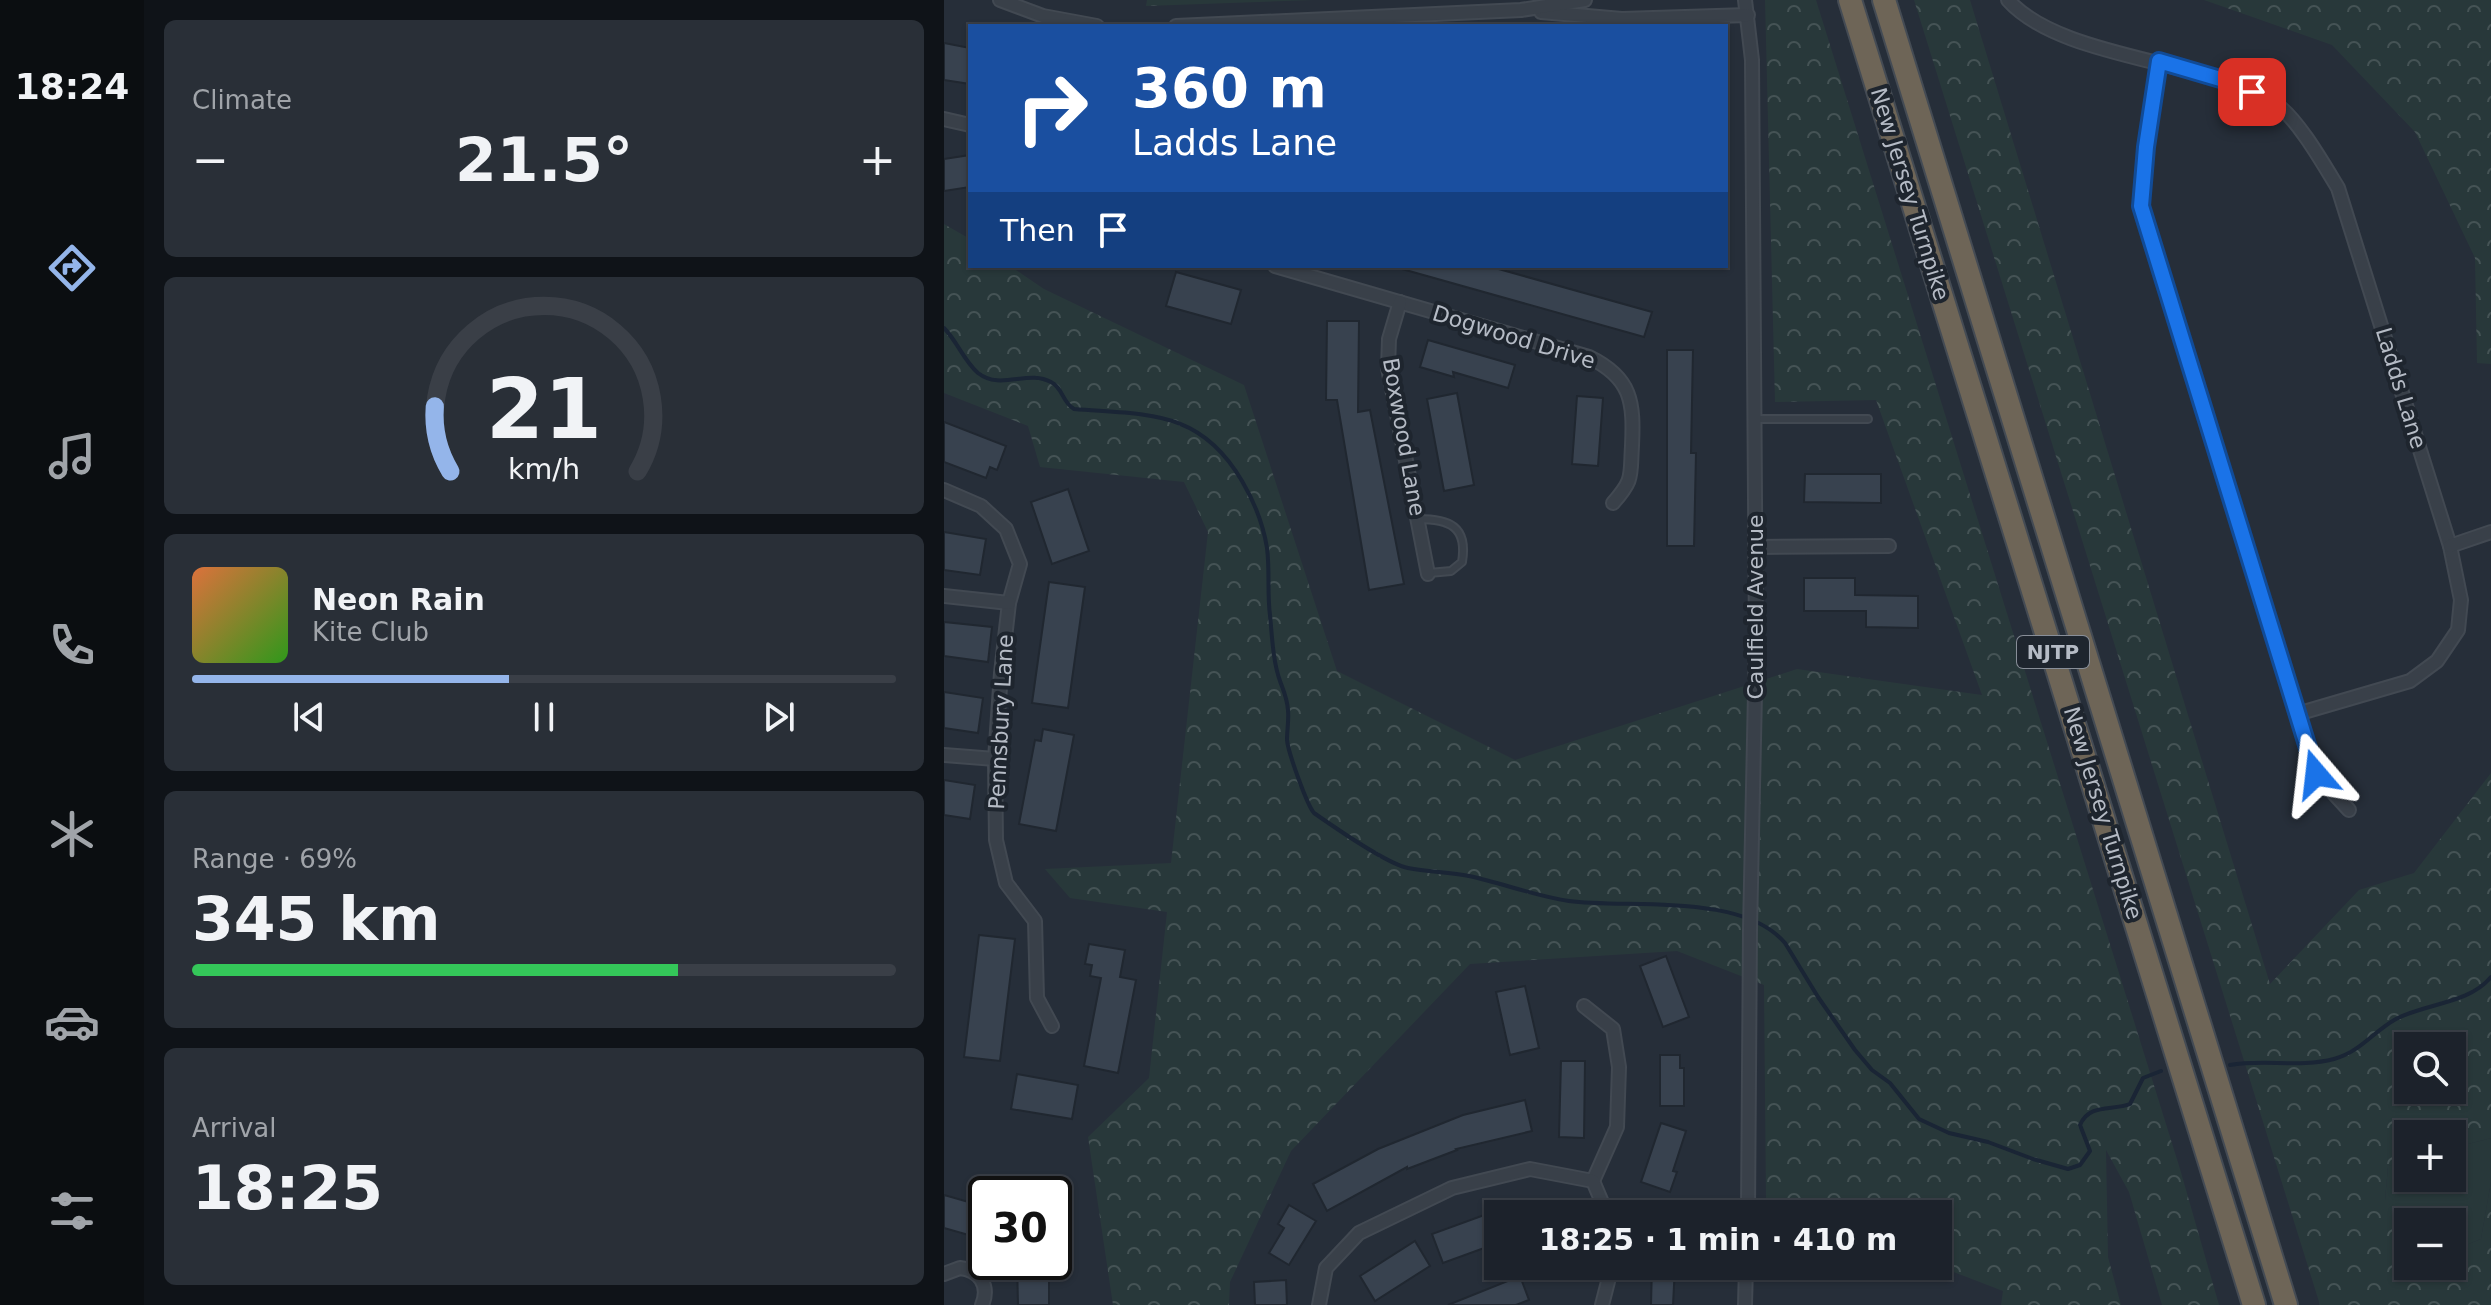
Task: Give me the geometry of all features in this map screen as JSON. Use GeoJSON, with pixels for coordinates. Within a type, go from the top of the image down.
{"type":"FeatureCollection","features":[{"type":"Feature","properties":{"kind":"highway","name":"New Jersey Turnpike"},"geometry":{"type":"LineString","coordinates":[[1850,0],[2254,1305]]}},
{"type":"Feature","properties":{"kind":"highway","name":"New Jersey Turnpike"},"geometry":{"type":"LineString","coordinates":[[1884,0],[2286,1305]]}},
{"type":"Feature","properties":{"kind":"street"},"geometry":{"type":"LineString","coordinates":[[1000,0],[1041,21],[1075,24]]}},
{"type":"Feature","properties":{"kind":"street"},"geometry":{"type":"LineString","coordinates":[[1268,24],[1521,10],[1585,0]]}},
{"type":"Feature","properties":{"kind":"street","name":"Caulfield Avenue"},"geometry":{"type":"LineString","coordinates":[[1745,0],[1752,47],[1756,547],[1748,1200]]}},
{"type":"Feature","properties":{"kind":"street","name":"Ladds Lane"},"geometry":{"type":"LineString","coordinates":[[2008,0],[2016,9],[2073,41],[2227,81],[2277,104],[2308,141],[2338,188],[2450,546],[2461,600],[2458,630],[2437,661],[2410,681],[2297,714]]}},
{"type":"Feature","properties":{"kind":"street"},"geometry":{"type":"LineString","coordinates":[[1521,10],[1622,19],[1748,15]]}},
{"type":"Feature","properties":{"kind":"street"},"geometry":{"type":"LineString","coordinates":[[2159,61],[2141,206],[2316,774],[2349,810]]}},
{"type":"Feature","properties":{"kind":"street"},"geometry":{"type":"LineString","coordinates":[[944,119],[968,125]]}},
{"type":"Feature","properties":{"kind":"street","name":"Dogwood Drive"},"geometry":{"type":"LineString","coordinates":[[1282,268],[1589,357],[1611,368],[1626,390],[1634,410],[1629,485],[1613,503]]}},
{"type":"Feature","properties":{"kind":"street","name":"Boxwood Lane"},"geometry":{"type":"LineString","coordinates":[[1400,302],[1389,339],[1388,368],[1428,574]]}},
{"type":"Feature","properties":{"kind":"street","name":"Pennsbury Lane"},"geometry":{"type":"LineString","coordinates":[[944,490],[981,506],[1006,529],[1020,564],[1009,603],[995,759],[996,840],[1006,883],[1035,921],[1037,998],[1052,1026]]}},
{"type":"Feature","properties":{"kind":"street"},"geometry":{"type":"LineString","coordinates":[[2450,546],[2491,532]]}},
{"type":"Feature","properties":{"kind":"street"},"geometry":{"type":"LineString","coordinates":[[1756,547],[1889,546]]}},
{"type":"Feature","properties":{"kind":"street"},"geometry":{"type":"LineString","coordinates":[[944,596],[1009,603]]}},
{"type":"Feature","properties":{"kind":"street"},"geometry":{"type":"LineString","coordinates":[[944,755],[995,759]]}},
{"type":"Feature","properties":{"kind":"street"},"geometry":{"type":"LineString","coordinates":[[1584,1006],[1613,1029],[1619,1067],[1617,1127],[1593,1181],[1601,1200]]}},
{"type":"Feature","properties":{"kind":"street"},"geometry":{"type":"LineString","coordinates":[[1319,1305],[1326,1268],[1359,1233],[1452,1188],[1530,1169],[1593,1181]]}},
{"type":"Feature","properties":{"kind":"street"},"geometry":{"type":"LineString","coordinates":[[947,1271],[968,1269],[981,1278],[986,1294],[982,1305]]}},
{"type":"Feature","properties":{"kind":"street"},"geometry":{"type":"LineString","coordinates":[[1602,1305],[1608,1280]]}},
{"type":"Feature","properties":{"kind":"street"},"geometry":{"type":"LineString","coordinates":[[1745,1305],[1746,1280]]}},
{"type":"Feature","properties":{"kind":"lane"},"geometry":{"type":"LineString","coordinates":[[1755,419],[1868,419]]}},
{"type":"Feature","properties":{"kind":"lane"},"geometry":{"type":"LineString","coordinates":[[1418,519],[1445,520],[1460,534],[1462,562],[1451,571],[1428,574]]}},
{"type":"Feature","properties":{"kind":"green space"},"geometry":{"type":"Polygon","coordinates":[[[1147,0],[1313,0],[1146,6],[1147,0]]]}},
{"type":"Feature","properties":{"kind":"green space"},"geometry":{"type":"Polygon","coordinates":[[[1765,0],[1816,0],[2180,1169],[2219,1305],[2162,1305],[2129,1192],[2106,1150],[2108,1257],[2121,1305],[2001,1305],[2003,1291],[1952,1271],[1952,1200],[1766,1199],[1764,985],[1677,951],[1470,964],[1291,1151],[1230,1282],[1229,1305],[1113,1305],[1088,1137],[1149,1078],[1167,912],[1070,898],[1045,869],[1171,863],[1208,532],[1184,482],[1040,467],[1028,426],[944,393],[944,224],[968,238],[968,268],[1013,268],[1044,289],[1244,385],[1337,671],[1515,760],[1797,669],[1982,695],[1876,400],[1775,402],[1765,0]]]}},
{"type":"Feature","properties":{"kind":"green space"},"geometry":{"type":"Polygon","coordinates":[[[1914,0],[1970,0],[2270,984],[2359,890],[2414,873],[2491,773],[2491,1138],[2466,1144],[2466,1120],[2394,1120],[2394,1164],[2388,1166],[2385,1199],[2394,1210],[2394,1280],[2466,1280],[2466,1245],[2481,1239],[2491,1182],[2491,1305],[2320,1305],[1914,0]]]}},
{"type":"Feature","properties":{"kind":"green space"},"geometry":{"type":"Polygon","coordinates":[[[2204,0],[2491,0],[2491,364],[2477,363],[2475,258],[2415,132],[2332,45],[2204,0]]]}},
{"type":"Feature","properties":{"kind":"green space"},"geometry":{"type":"Polygon","coordinates":[[[2491,1138],[2491,1182],[2481,1239],[2466,1245],[2466,1208],[2394,1208],[2394,1211],[2385,1200],[2388,1166],[2394,1164],[2394,1192],[2466,1192],[2466,1144],[2491,1138]]]}},
{"type":"Feature","properties":{"kind":"building"},"geometry":{"type":"Polygon","coordinates":[[[944,43],[968,48],[968,84],[944,80],[944,43]]]}},
{"type":"Feature","properties":{"kind":"building"},"geometry":{"type":"Polygon","coordinates":[[[968,155],[968,187],[944,191],[944,159],[968,155]]]}},
{"type":"Feature","properties":{"kind":"building"},"geometry":{"type":"Polygon","coordinates":[[[1495,268],[1652,312],[1644,337],[1402,269],[1495,268]]]}},
{"type":"Feature","properties":{"kind":"building"},"geometry":{"type":"Polygon","coordinates":[[[1176,272],[1241,290],[1231,324],[1166,306],[1176,272]]]}},
{"type":"Feature","properties":{"kind":"building"},"geometry":{"type":"Polygon","coordinates":[[[1327,321],[1359,321],[1358,412],[1370,410],[1404,584],[1369,590],[1337,400],[1326,400],[1327,321]]]}},
{"type":"Feature","properties":{"kind":"building"},"geometry":{"type":"Polygon","coordinates":[[[1428,340],[1515,365],[1508,388],[1453,372],[1454,377],[1420,367],[1428,340]]]}},
{"type":"Feature","properties":{"kind":"building"},"geometry":{"type":"Polygon","coordinates":[[[1667,350],[1693,350],[1691,453],[1696,453],[1694,546],[1667,546],[1667,350]]]}},
{"type":"Feature","properties":{"kind":"building"},"geometry":{"type":"Polygon","coordinates":[[[1457,393],[1474,485],[1444,491],[1427,399],[1457,393]]]}},
{"type":"Feature","properties":{"kind":"building"},"geometry":{"type":"Polygon","coordinates":[[[1577,396],[1603,398],[1598,466],[1572,464],[1577,396]]]}},
{"type":"Feature","properties":{"kind":"building"},"geometry":{"type":"Polygon","coordinates":[[[944,422],[1006,446],[997,470],[990,467],[986,478],[944,462],[944,422]]]}},
{"type":"Feature","properties":{"kind":"building"},"geometry":{"type":"Polygon","coordinates":[[[1805,474],[1881,474],[1881,503],[1804,502],[1805,474]]]}},
{"type":"Feature","properties":{"kind":"building"},"geometry":{"type":"Polygon","coordinates":[[[1068,489],[1089,551],[1052,564],[1031,502],[1068,489]]]}},
{"type":"Feature","properties":{"kind":"building"},"geometry":{"type":"Polygon","coordinates":[[[944,532],[986,539],[980,575],[944,570],[944,532]]]}},
{"type":"Feature","properties":{"kind":"building"},"geometry":{"type":"Polygon","coordinates":[[[1804,578],[1855,578],[1855,595],[1918,596],[1918,628],[1866,627],[1866,611],[1804,611],[1804,578]]]}},
{"type":"Feature","properties":{"kind":"building"},"geometry":{"type":"Polygon","coordinates":[[[1049,582],[1085,587],[1068,708],[1032,703],[1049,582]]]}},
{"type":"Feature","properties":{"kind":"building"},"geometry":{"type":"Polygon","coordinates":[[[944,622],[992,627],[988,662],[944,656],[944,622]]]}},
{"type":"Feature","properties":{"kind":"building"},"geometry":{"type":"Polygon","coordinates":[[[944,692],[983,698],[978,733],[944,728],[944,692]]]}},
{"type":"Feature","properties":{"kind":"building"},"geometry":{"type":"Polygon","coordinates":[[[1043,729],[1074,735],[1056,831],[1019,824],[1035,740],[1041,741],[1043,729]]]}},
{"type":"Feature","properties":{"kind":"building"},"geometry":{"type":"Polygon","coordinates":[[[944,780],[975,785],[970,819],[944,815],[944,780]]]}},
{"type":"Feature","properties":{"kind":"building"},"geometry":{"type":"Polygon","coordinates":[[[979,935],[1015,939],[1000,1061],[964,1057],[979,935]]]}},
{"type":"Feature","properties":{"kind":"building"},"geometry":{"type":"Polygon","coordinates":[[[1089,944],[1125,950],[1120,977],[1136,980],[1118,1073],[1084,1066],[1101,978],[1090,976],[1092,965],[1085,964],[1089,944]]]}},
{"type":"Feature","properties":{"kind":"building"},"geometry":{"type":"Polygon","coordinates":[[[1666,956],[1689,1017],[1663,1027],[1640,966],[1666,956]]]}},
{"type":"Feature","properties":{"kind":"building"},"geometry":{"type":"Polygon","coordinates":[[[1525,986],[1539,1048],[1510,1055],[1496,992],[1525,986]]]}},
{"type":"Feature","properties":{"kind":"building"},"geometry":{"type":"Polygon","coordinates":[[[1660,1055],[1680,1055],[1680,1068],[1684,1068],[1684,1106],[1660,1106],[1660,1055]]]}},
{"type":"Feature","properties":{"kind":"building"},"geometry":{"type":"Polygon","coordinates":[[[1561,1061],[1585,1061],[1584,1138],[1559,1137],[1561,1061]]]}},
{"type":"Feature","properties":{"kind":"building"},"geometry":{"type":"Polygon","coordinates":[[[1017,1074],[1078,1085],[1072,1119],[1011,1109],[1017,1074]]]}},
{"type":"Feature","properties":{"kind":"building"},"geometry":{"type":"Polygon","coordinates":[[[1525,1100],[1532,1131],[1456,1149],[1407,1167],[1327,1211],[1313,1184],[1378,1149],[1463,1115],[1525,1100]]]}},
{"type":"Feature","properties":{"kind":"building"},"geometry":{"type":"Polygon","coordinates":[[[1661,1123],[1686,1131],[1673,1171],[1677,1172],[1670,1192],[1641,1182],[1661,1123]]]}},
{"type":"Feature","properties":{"kind":"building"},"geometry":{"type":"Polygon","coordinates":[[[944,1195],[968,1202],[968,1235],[944,1228],[944,1195]]]}},
{"type":"Feature","properties":{"kind":"building"},"geometry":{"type":"Polygon","coordinates":[[[1289,1205],[1316,1221],[1289,1265],[1269,1253],[1284,1228],[1278,1224],[1289,1205]]]}},
{"type":"Feature","properties":{"kind":"building"},"geometry":{"type":"Polygon","coordinates":[[[1484,1215],[1484,1248],[1443,1263],[1432,1234],[1484,1215]]]}},
{"type":"Feature","properties":{"kind":"building"},"geometry":{"type":"Polygon","coordinates":[[[1415,1241],[1430,1266],[1375,1301],[1360,1276],[1415,1241]]]}},
{"type":"Feature","properties":{"kind":"building"},"geometry":{"type":"Polygon","coordinates":[[[1017,1280],[1049,1280],[1049,1305],[1018,1305],[1017,1280]]]}},
{"type":"Feature","properties":{"kind":"building"},"geometry":{"type":"Polygon","coordinates":[[[1286,1280],[1287,1305],[1255,1305],[1254,1282],[1286,1280]]]}},
{"type":"Feature","properties":{"kind":"building"},"geometry":{"type":"Polygon","coordinates":[[[1510,1280],[1522,1280],[1529,1300],[1516,1305],[1448,1305],[1510,1280]]]}},
{"type":"Feature","properties":{"kind":"building"},"geometry":{"type":"Polygon","coordinates":[[[1652,1280],[1674,1280],[1673,1305],[1651,1305],[1652,1280]]]}},
{"type":"Feature","properties":{"kind":"waterway"},"geometry":{"type":"LineString","coordinates":[[944,328],[973,368],[987,378],[1042,379],[1055,385],[1074,409],[1149,415],[1170,420],[1190,428],[1226,457],[1251,497],[1265,539],[1273,649],[1287,702],[1287,740],[1294,766],[1314,813],[1361,844],[1408,868],[1469,876],[1556,899],[1714,909],[1742,916],[1766,927],[1785,943],[1855,1050],[1872,1070],[1890,1083],[1919,1119],[1949,1133],[1988,1142],[2068,1169],[2080,1165],[2090,1151],[2080,1125],[2084,1118],[2095,1111],[2130,1104],[2143,1078],[2161,1071]]}},
{"type":"Feature","properties":{"kind":"waterway"},"geometry":{"type":"LineString","coordinates":[[2230,1065],[2321,1062],[2343,1056],[2396,1019],[2471,993],[2491,977]]}},
{"type":"Feature","properties":{"kind":"route"},"geometry":{"type":"LineString","coordinates":[[2252,92],[2227,81],[2159,61],[2141,206],[2316,774]]}}]}
